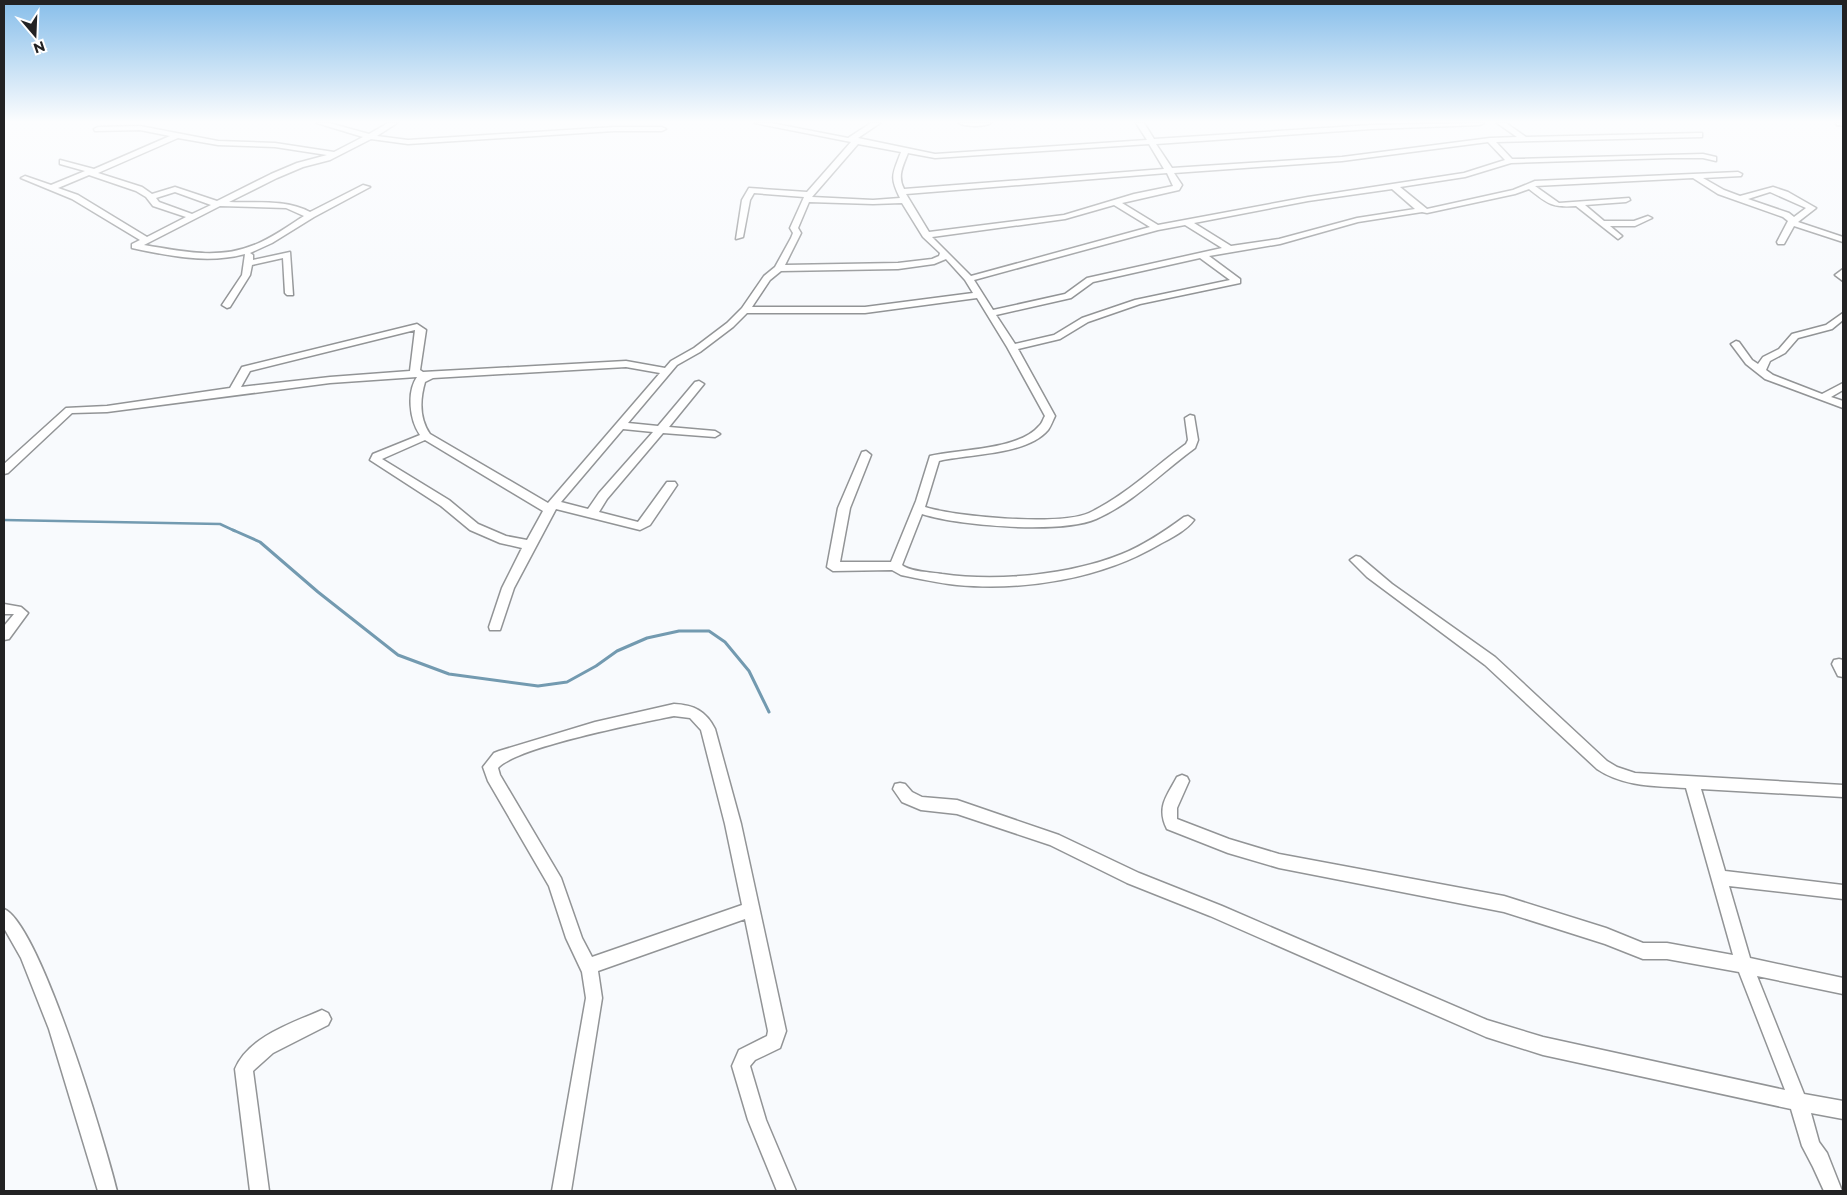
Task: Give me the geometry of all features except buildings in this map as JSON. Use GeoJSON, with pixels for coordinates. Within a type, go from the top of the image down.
{"type":"FeatureCollection","features":[{"type":"Feature","properties":{"kind":"street"},"geometry":{"type":"LineString","coordinates":[[28,179],[82,201],[135,235],[147,240]]}},
{"type":"Feature","properties":{"kind":"street"},"geometry":{"type":"LineString","coordinates":[[50,188],[73,179]]}},
{"type":"Feature","properties":{"kind":"street"},"geometry":{"type":"LineString","coordinates":[[107,179],[130,186],[151,197],[156,204],[193,216]]}},
{"type":"Feature","properties":{"kind":"street"},"geometry":{"type":"LineString","coordinates":[[269,179],[135,246],[216,256],[261,247],[310,216],[366,187]]}},
{"type":"Feature","properties":{"kind":"street"},"geometry":{"type":"LineString","coordinates":[[495,627],[508,588],[552,507],[588,462],[622,426],[674,363],[697,350],[730,325],[745,310],[767,278],[779,268],[797,233],[794,228],[802,206],[823,179]]}},
{"type":"Feature","properties":{"kind":"street"},"geometry":{"type":"LineString","coordinates":[[895,566],[919,509],[934,459],[1020,442],[1040,432],[1047,426],[1050,416],[1048,409],[980,295],[969,279],[926,234],[903,196],[897,179]]}},
{"type":"Feature","properties":{"kind":"street"},"geometry":{"type":"LineString","coordinates":[[739,237],[746,200],[752,190],[873,202],[903,196],[1081,179]]}},
{"type":"Feature","properties":{"kind":"street"},"geometry":{"type":"LineString","coordinates":[[926,234],[1056,218],[1137,196],[1176,188],[1178,185],[1175,179]]}},
{"type":"Feature","properties":{"kind":"street"},"geometry":{"type":"LineString","coordinates":[[969,279],[1157,228],[1308,199],[1443,179]]}},
{"type":"Feature","properties":{"kind":"street"},"geometry":{"type":"LineString","coordinates":[[991,313],[1068,296],[1078,291],[1084,283],[1097,278],[1201,254],[1280,241],[1357,220],[1452,206],[1530,186],[1535,183],[1628,179]]}},
{"type":"Feature","properties":{"kind":"street"},"geometry":{"type":"LineString","coordinates":[[1699,179],[1721,192],[1786,215],[1796,224],[1843,240]]}},
{"type":"Feature","properties":{"kind":"street"},"geometry":{"type":"LineString","coordinates":[[1392,185],[1422,210]]}},
{"type":"Feature","properties":{"kind":"street"},"geometry":{"type":"LineString","coordinates":[[1530,186],[1555,205],[1579,205],[1626,200]]}},
{"type":"Feature","properties":{"kind":"street"},"geometry":{"type":"LineString","coordinates":[[151,197],[169,190],[179,189],[202,200],[218,204],[292,206],[310,216]]}},
{"type":"Feature","properties":{"kind":"street"},"geometry":{"type":"LineString","coordinates":[[1739,199],[1773,189],[1812,208],[1793,221],[1781,242]]}},
{"type":"Feature","properties":{"kind":"street"},"geometry":{"type":"LineString","coordinates":[[242,192],[245,202],[252,205]]}},
{"type":"Feature","properties":{"kind":"street"},"geometry":{"type":"LineString","coordinates":[[1116,203],[1157,228]]}},
{"type":"Feature","properties":{"kind":"street"},"geometry":{"type":"LineString","coordinates":[[1579,205],[1618,236]]}},
{"type":"Feature","properties":{"kind":"street"},"geometry":{"type":"LineString","coordinates":[[1602,223],[1635,224],[1648,218]]}},
{"type":"Feature","properties":{"kind":"street"},"geometry":{"type":"LineString","coordinates":[[1187,222],[1230,249]]}},
{"type":"Feature","properties":{"kind":"street"},"geometry":{"type":"LineString","coordinates":[[227,305],[246,275],[249,263],[248,250]]}},
{"type":"Feature","properties":{"kind":"street"},"geometry":{"type":"LineString","coordinates":[[779,268],[905,266],[934,261],[943,257],[944,253]]}},
{"type":"Feature","properties":{"kind":"street"},"geometry":{"type":"LineString","coordinates":[[249,263],[287,254],[290,294]]}},
{"type":"Feature","properties":{"kind":"street"},"geometry":{"type":"LineString","coordinates":[[1012,347],[1057,337],[1085,320],[1138,302],[1236,282],[1237,280],[1201,254]]}},
{"type":"Feature","properties":{"kind":"street"},"geometry":{"type":"LineString","coordinates":[[1843,272],[1839,275],[1843,278]]}},
{"type":"Feature","properties":{"kind":"street"},"geometry":{"type":"LineString","coordinates":[[745,310],[866,310],[980,295]]}},
{"type":"Feature","properties":{"kind":"street"},"geometry":{"type":"LineString","coordinates":[[1760,370],[1766,359],[1782,351],[1795,336],[1829,328],[1843,316]]}},
{"type":"Feature","properties":{"kind":"street"},"geometry":{"type":"LineString","coordinates":[[234,391],[246,369],[374,336],[420,327],[415,368],[417,374]]}},
{"type":"Feature","properties":{"kind":"street"},"geometry":{"type":"LineString","coordinates":[[1736,344],[1749,362],[1779,381],[1843,405]]}},
{"type":"Feature","properties":{"kind":"street"},"geometry":{"type":"LineString","coordinates":[[4,470],[70,410],[108,409],[234,391],[330,380],[417,374],[429,376],[626,364],[667,371]]}},
{"type":"Feature","properties":{"kind":"street"},"geometry":{"type":"LineString","coordinates":[[429,376],[420,380],[415,398],[420,427],[426,436],[552,507],[592,513],[640,526],[646,522],[671,485]]}},
{"type":"Feature","properties":{"kind":"street"},"geometry":{"type":"LineString","coordinates":[[592,513],[604,494],[627,471],[659,429],[699,384]]}},
{"type":"Feature","properties":{"kind":"street"},"geometry":{"type":"LineString","coordinates":[[1824,397],[1843,386]]}},
{"type":"Feature","properties":{"kind":"street"},"geometry":{"type":"LineString","coordinates":[[919,509],[953,518],[986,521],[1065,522],[1089,517],[1141,485],[1191,446],[1193,440],[1190,418]]}},
{"type":"Feature","properties":{"kind":"street"},"geometry":{"type":"LineString","coordinates":[[622,426],[715,434]]}},
{"type":"Feature","properties":{"kind":"street"},"geometry":{"type":"LineString","coordinates":[[426,436],[377,457],[375,460],[445,503],[474,527],[504,540],[530,545]]}},
{"type":"Feature","properties":{"kind":"street"},"geometry":{"type":"LineString","coordinates":[[866,455],[844,508],[833,567],[895,566],[901,571],[967,581],[1012,580],[1052,575],[1086,569],[1124,558],[1171,533],[1188,520]]}},
{"type":"Feature","properties":{"kind":"street"},"geometry":{"type":"LineString","coordinates":[[1356,560],[1395,594],[1514,681],[1602,765],[1613,772],[1635,779],[1796,787],[1843,792]]}},
{"type":"Feature","properties":{"kind":"street"},"geometry":{"type":"LineString","coordinates":[[4,609],[17,610],[22,613],[4,635]]}},
{"type":"Feature","properties":{"kind":"street"},"geometry":{"type":"LineString","coordinates":[[561,1191],[594,998],[594,981],[590,966],[582,956],[575,939],[555,883],[492,777],[490,767],[499,758],[551,740],[674,710],[686,710],[697,714],[704,721],[708,729],[733,824],[777,1031],[776,1039],[771,1044],[743,1058],[742,1072],[757,1120],[786,1191]]}},
{"type":"Feature","properties":{"kind":"street"},"geometry":{"type":"LineString","coordinates":[[1182,781],[1169,808],[1169,820],[1177,826],[1228,846],[1279,862],[1504,904],[1606,936],[1643,951],[1677,952],[1843,986]]}},
{"type":"Feature","properties":{"kind":"street"},"geometry":{"type":"LineString","coordinates":[[1692,783],[1744,965],[1798,1101],[1811,1146],[1820,1160],[1833,1191]]}},
{"type":"Feature","properties":{"kind":"street"},"geometry":{"type":"LineString","coordinates":[[900,789],[906,797],[921,803],[957,807],[1054,840],[1133,878],[1216,911],[1486,1028],[1543,1046],[1757,1094],[1843,1110]]}},
{"type":"Feature","properties":{"kind":"street"},"geometry":{"type":"LineString","coordinates":[[1720,878],[1843,892]]}},
{"type":"Feature","properties":{"kind":"street"},"geometry":{"type":"LineString","coordinates":[[590,966],[752,909]]}},
{"type":"Feature","properties":{"kind":"street"},"geometry":{"type":"LineString","coordinates":[[4,917],[18,931],[51,1008],[84,1107],[108,1191]]}},
{"type":"Feature","properties":{"kind":"street"},"geometry":{"type":"LineString","coordinates":[[259,1191],[244,1069],[248,1060],[258,1052],[322,1018]]}},
{"type":"Feature","properties":{"kind":"waterway"},"geometry":{"type":"LineString","coordinates":[[4,520],[220,524],[235,531]]}},
{"type":"Feature","properties":{"kind":"waterway"},"geometry":{"type":"LineString","coordinates":[[233,530],[260,542],[318,592],[398,655],[449,674],[538,686],[567,682],[596,666],[617,651],[647,638],[679,631],[709,631],[725,642],[749,671],[769,712]]}}]}
